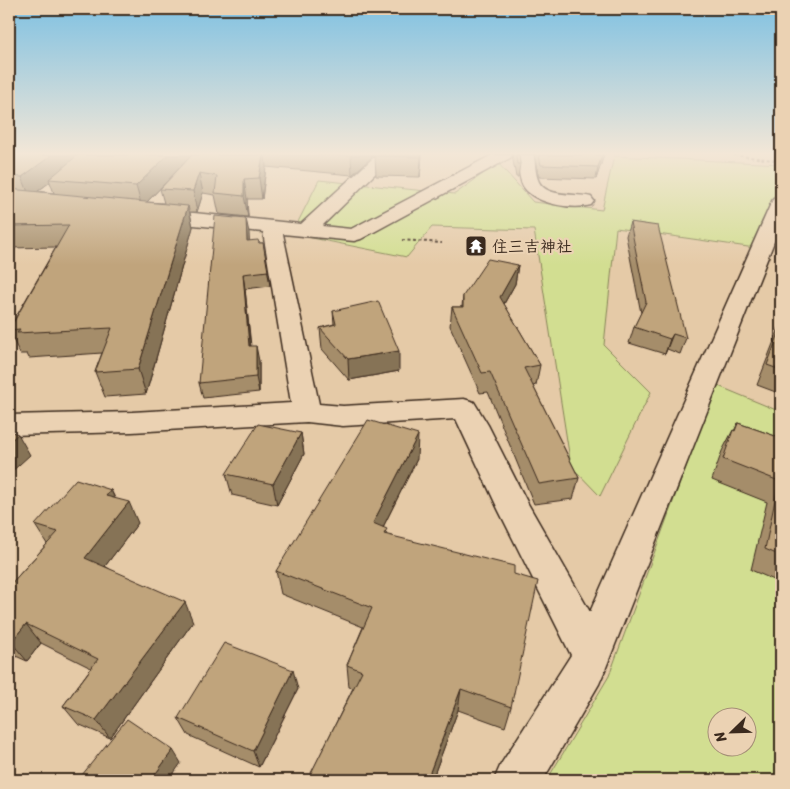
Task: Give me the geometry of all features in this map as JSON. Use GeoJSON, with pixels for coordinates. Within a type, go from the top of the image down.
{"type":"FeatureCollection","features":[{"type":"Feature","properties":{"kind":"street"},"geometry":{"type":"LineString","coordinates":[[306,230],[346,192]]}},
{"type":"Feature","properties":{"kind":"street"},"geometry":{"type":"LineString","coordinates":[[149,210],[354,235],[435,192]]}},
{"type":"Feature","properties":{"kind":"street"},"geometry":{"type":"LineString","coordinates":[[537,192],[555,198],[585,201]]}},
{"type":"Feature","properties":{"kind":"street"},"geometry":{"type":"LineString","coordinates":[[517,780],[584,670],[781,201]]}},
{"type":"Feature","properties":{"kind":"street"},"geometry":{"type":"LineString","coordinates":[[272,226],[307,412]]}},
{"type":"Feature","properties":{"kind":"street"},"geometry":{"type":"LineString","coordinates":[[9,425],[132,422],[307,412],[343,416],[464,409],[474,425],[514,509],[591,653]]}},
{"type":"Feature","properties":{"kind":"green space"},"geometry":{"type":"Polygon","coordinates":[[[313,192],[434,192],[455,194],[458,192],[524,192],[533,202],[602,210],[606,192],[781,192],[781,229],[778,228],[762,249],[616,228],[604,345],[651,392],[600,496],[571,466],[534,230],[432,227],[407,257],[292,234],[313,192]]]}},
{"type":"Feature","properties":{"kind":"green space"},"geometry":{"type":"Polygon","coordinates":[[[716,385],[781,412],[781,780],[547,780],[609,676],[716,385]]]}},
{"type":"Feature","properties":{"kind":"building"},"geometry":{"type":"Polygon","coordinates":[[[9,192],[39,192],[188,206],[138,369],[95,372],[112,328],[17,333],[20,329],[9,330],[69,225],[9,226],[9,192]]]}},
{"type":"Feature","properties":{"kind":"building"},"geometry":{"type":"Polygon","coordinates":[[[244,192],[244,196],[215,193],[244,192]]]}},
{"type":"Feature","properties":{"kind":"building"},"geometry":{"type":"Polygon","coordinates":[[[215,216],[246,219],[247,241],[258,240],[259,243],[263,243],[268,271],[243,274],[249,346],[256,346],[256,377],[199,383],[215,216]]]}},
{"type":"Feature","properties":{"kind":"building"},"geometry":{"type":"Polygon","coordinates":[[[630,222],[658,226],[686,338],[673,334],[670,339],[634,327],[646,302],[630,222]]]}},
{"type":"Feature","properties":{"kind":"building"},"geometry":{"type":"Polygon","coordinates":[[[488,259],[518,265],[500,297],[540,365],[524,368],[579,478],[539,484],[490,372],[482,373],[452,307],[463,307],[463,296],[488,259]]]}},
{"type":"Feature","properties":{"kind":"building"},"geometry":{"type":"Polygon","coordinates":[[[378,301],[399,351],[348,359],[320,328],[336,324],[333,311],[378,301]]]}},
{"type":"Feature","properties":{"kind":"building"},"geometry":{"type":"Polygon","coordinates":[[[781,328],[781,370],[767,365],[781,328]]]}},
{"type":"Feature","properties":{"kind":"building"},"geometry":{"type":"Polygon","coordinates":[[[368,420],[418,435],[373,523],[387,529],[384,534],[514,566],[514,574],[538,581],[511,707],[461,689],[427,780],[309,780],[362,671],[347,665],[372,608],[276,571],[368,420]]]}},
{"type":"Feature","properties":{"kind":"building"},"geometry":{"type":"Polygon","coordinates":[[[738,423],[781,438],[781,556],[765,549],[779,481],[723,459],[733,430],[735,431],[738,423]]]}},
{"type":"Feature","properties":{"kind":"building"},"geometry":{"type":"Polygon","coordinates":[[[258,424],[301,433],[273,484],[226,474],[258,424]]]}},
{"type":"Feature","properties":{"kind":"building"},"geometry":{"type":"Polygon","coordinates":[[[9,431],[18,434],[9,442],[9,431]]]}},
{"type":"Feature","properties":{"kind":"building"},"geometry":{"type":"Polygon","coordinates":[[[76,479],[111,490],[106,496],[129,502],[85,558],[185,602],[96,720],[63,706],[98,659],[26,624],[11,642],[9,641],[9,586],[58,532],[35,525],[76,479]]]}},
{"type":"Feature","properties":{"kind":"building"},"geometry":{"type":"Polygon","coordinates":[[[224,643],[293,670],[253,751],[178,718],[224,643]]]}},
{"type":"Feature","properties":{"kind":"building"},"geometry":{"type":"Polygon","coordinates":[[[127,719],[173,750],[151,780],[78,780],[127,719]]]}},
{"type":"Feature","properties":{"kind":"place","name":"住三吉神社"},"geometry":{"type":"Point","coordinates":[476,246]}}]}
